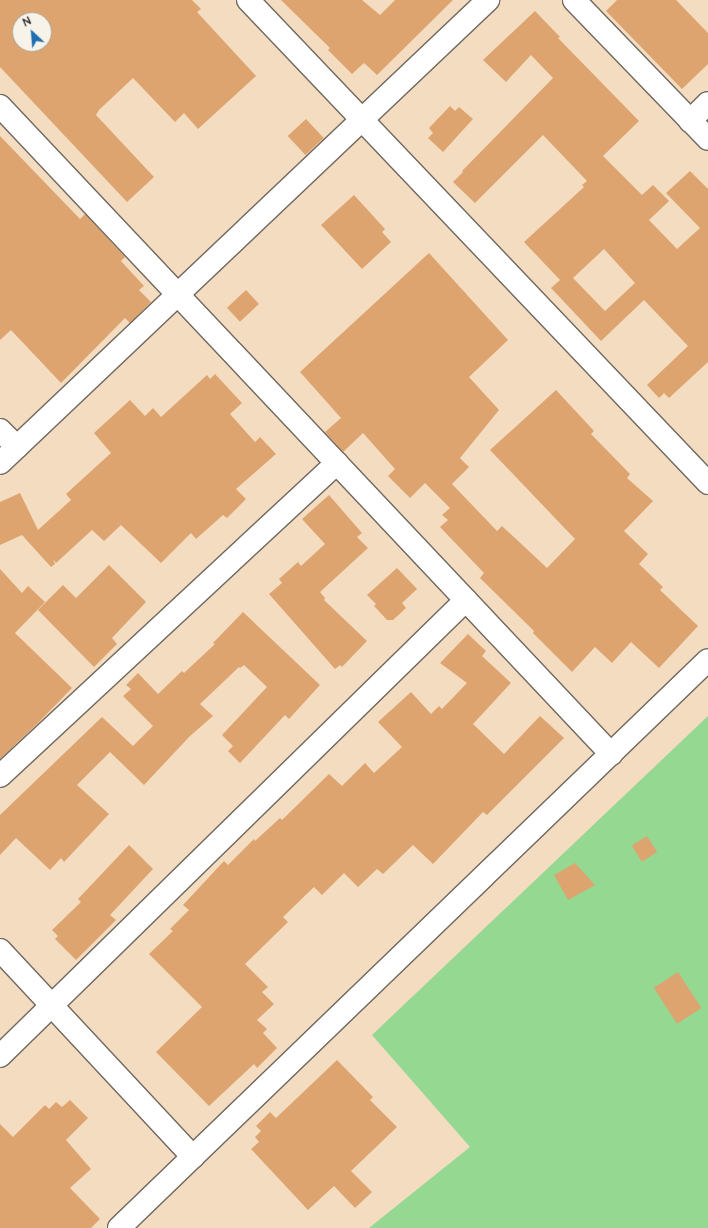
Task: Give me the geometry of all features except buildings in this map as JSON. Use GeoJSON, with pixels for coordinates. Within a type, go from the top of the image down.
{"type":"FeatureCollection","features":[{"type":"Feature","properties":{"kind":"street"},"geometry":{"type":"LineString","coordinates":[[248,0],[708,483]]}},
{"type":"Feature","properties":{"kind":"street"},"geometry":{"type":"LineString","coordinates":[[0,463],[488,0]]}},
{"type":"Feature","properties":{"kind":"street"},"geometry":{"type":"LineString","coordinates":[[574,0],[708,139]]}},
{"type":"Feature","properties":{"kind":"street"},"geometry":{"type":"LineString","coordinates":[[690,120],[708,103]]}},
{"type":"Feature","properties":{"kind":"street"},"geometry":{"type":"LineString","coordinates":[[0,106],[611,754]]}},
{"type":"Feature","properties":{"kind":"street"},"geometry":{"type":"LineString","coordinates":[[0,430],[17,447]]}},
{"type":"Feature","properties":{"kind":"street"},"geometry":{"type":"LineString","coordinates":[[0,776],[337,463]]}},
{"type":"Feature","properties":{"kind":"street"},"geometry":{"type":"LineString","coordinates":[[0,1056],[466,600]]}},
{"type":"Feature","properties":{"kind":"street"},"geometry":{"type":"LineString","coordinates":[[120,1228],[708,660]]}},
{"type":"Feature","properties":{"kind":"street"},"geometry":{"type":"LineString","coordinates":[[0,950],[193,1157]]}},
{"type":"Feature","properties":{"kind":"green space"},"geometry":{"type":"Polygon","coordinates":[[[708,716],[708,1228],[369,1228],[470,1147],[372,1035],[708,716]]]}}]}
